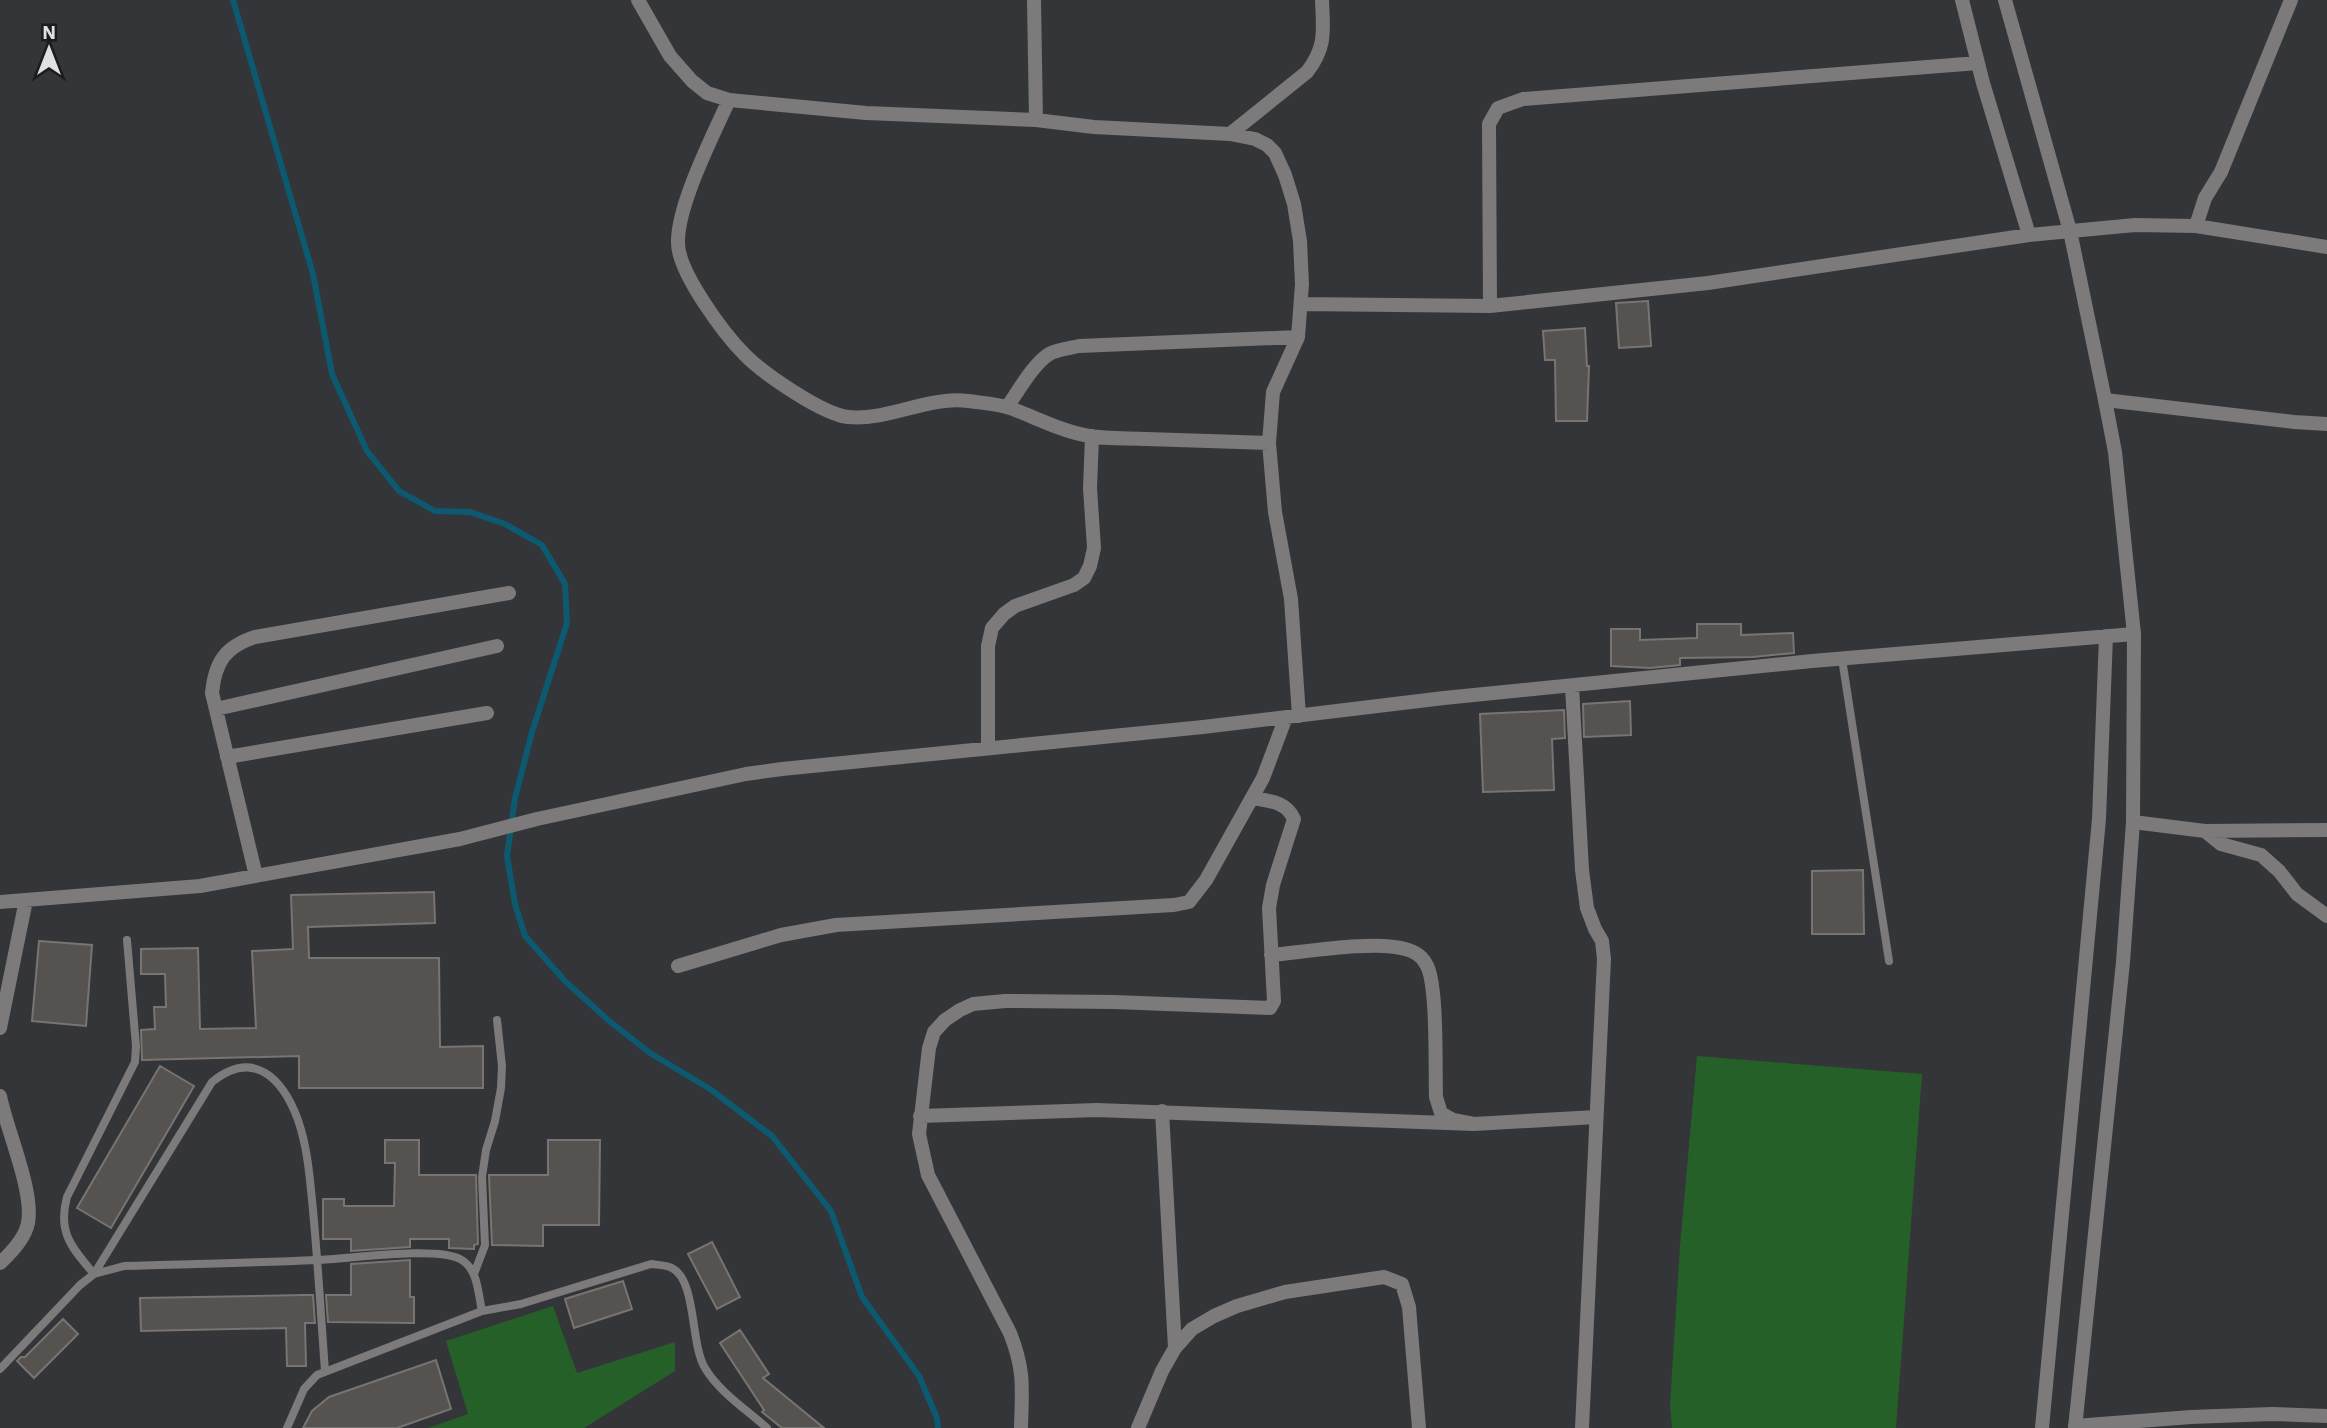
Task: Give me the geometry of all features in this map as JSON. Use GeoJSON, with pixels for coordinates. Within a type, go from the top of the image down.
{"type":"FeatureCollection","features":[{"type":"Feature","properties":{"kind":"street"},"geometry":{"type":"LineString","coordinates":[[638,0],[670,56],[692,82],[707,93],[729,100],[866,113],[1036,120],[1094,127],[1230,134],[1255,139],[1275,153],[1285,175],[1294,204],[1300,241],[1302,284],[1298,337],[1273,392],[1269,443],[1275,512],[1291,599],[1292,716],[1252,798],[1206,880],[1189,902],[836,925],[781,935],[678,967]]}},
{"type":"Feature","properties":{"kind":"street"},"geometry":{"type":"LineString","coordinates":[[1034,0],[1036,120]]}},
{"type":"Feature","properties":{"kind":"street"},"geometry":{"type":"LineString","coordinates":[[1230,134],[1307,72],[1316,60],[1324,36],[1322,0]]}},
{"type":"Feature","properties":{"kind":"street"},"geometry":{"type":"LineString","coordinates":[[1962,0],[2029,235]]}},
{"type":"Feature","properties":{"kind":"street"},"geometry":{"type":"LineString","coordinates":[[2006,0],[2070,231],[2105,400],[2115,452],[2134,634],[2133,822],[2123,962],[2075,1427],[2191,1417],[2272,1414],[2327,1416]]}},
{"type":"Feature","properties":{"kind":"street"},"geometry":{"type":"LineString","coordinates":[[2196,226],[2205,198],[2221,172],[2291,0]]}},
{"type":"Feature","properties":{"kind":"street"},"geometry":{"type":"LineString","coordinates":[[1490,306],[1489,124],[1498,108],[1523,99],[1978,63]]}},
{"type":"Feature","properties":{"kind":"street"},"geometry":{"type":"LineString","coordinates":[[729,100],[679,225],[677,245],[683,266],[701,297],[732,340],[764,371],[819,406],[846,416],[867,416],[927,403],[961,400],[1007,407],[1061,430],[1092,436],[1269,443]]}},
{"type":"Feature","properties":{"kind":"street"},"geometry":{"type":"LineString","coordinates":[[1301,304],[1490,306],[1709,283],[2029,235],[2135,225],[2196,226],[2327,247]]}},
{"type":"Feature","properties":{"kind":"street"},"geometry":{"type":"LineString","coordinates":[[1007,407],[1041,361],[1051,353],[1065,349],[1298,337]]}},
{"type":"Feature","properties":{"kind":"street"},"geometry":{"type":"LineString","coordinates":[[2105,400],[2327,424]]}},
{"type":"Feature","properties":{"kind":"street"},"geometry":{"type":"LineString","coordinates":[[988,748],[988,646],[992,628],[1015,606],[1084,578],[1090,566],[1094,548],[1090,488],[1092,436]]}},
{"type":"Feature","properties":{"kind":"street"},"geometry":{"type":"LineString","coordinates":[[256,876],[212,692],[214,673],[225,654],[237,643],[255,637],[509,593]]}},
{"type":"Feature","properties":{"kind":"street"},"geometry":{"type":"LineString","coordinates":[[0,902],[200,886],[460,839],[537,819],[746,774],[1444,698],[2134,634]]}},
{"type":"Feature","properties":{"kind":"street"},"geometry":{"type":"LineString","coordinates":[[2042,1428],[2099,819],[2106,636]]}},
{"type":"Feature","properties":{"kind":"street"},"geometry":{"type":"LineString","coordinates":[[216,709],[497,646]]}},
{"type":"Feature","properties":{"kind":"street"},"geometry":{"type":"LineString","coordinates":[[1572,686],[1582,870],[1587,908],[1602,941],[1604,960],[1582,1428]]}},
{"type":"Feature","properties":{"kind":"street"},"geometry":{"type":"LineString","coordinates":[[227,757],[487,713]]}},
{"type":"Feature","properties":{"kind":"street"},"geometry":{"type":"LineString","coordinates":[[1021,1428],[1023,1376],[1010,1333],[928,1175],[919,1134],[929,1048],[934,1032],[945,1020],[973,1004],[1005,1001],[1270,1008],[1274,1001],[1269,908],[1294,819],[1284,805],[1252,798]]}},
{"type":"Feature","properties":{"kind":"street"},"geometry":{"type":"LineString","coordinates":[[2133,822],[2205,831],[2327,830]]}},
{"type":"Feature","properties":{"kind":"street"},"geometry":{"type":"LineString","coordinates":[[2205,831],[2221,844],[2261,855],[2297,894],[2327,916]]}},
{"type":"Feature","properties":{"kind":"street"},"geometry":{"type":"LineString","coordinates":[[0,1028],[26,900]]}},
{"type":"Feature","properties":{"kind":"street"},"geometry":{"type":"LineString","coordinates":[[1271,955],[1380,946],[1403,948],[1415,953],[1427,964],[1433,982],[1436,1097],[1441,1113],[1453,1120],[1474,1124]]}},
{"type":"Feature","properties":{"kind":"street"},"geometry":{"type":"LineString","coordinates":[[0,1097],[28,1199],[28,1223],[21,1239],[0,1263]]}},
{"type":"Feature","properties":{"kind":"street"},"geometry":{"type":"LineString","coordinates":[[920,1116],[1097,1110],[1474,1124],[1596,1117]]}},
{"type":"Feature","properties":{"kind":"street"},"geometry":{"type":"LineString","coordinates":[[1162,1111],[1175,1348]]}},
{"type":"Feature","properties":{"kind":"street"},"geometry":{"type":"LineString","coordinates":[[1138,1428],[1162,1371],[1175,1348],[1192,1329],[1237,1306],[1285,1292],[1384,1277],[1402,1284],[1409,1307],[1419,1428]]}},
{"type":"Feature","properties":{"kind":"lane"},"geometry":{"type":"LineString","coordinates":[[1842,659],[1889,961]]}},
{"type":"Feature","properties":{"kind":"lane"},"geometry":{"type":"LineString","coordinates":[[94,1274],[70,1245],[64,1226],[64,1208],[78,1173],[135,1062],[127,940]]}},
{"type":"Feature","properties":{"kind":"lane"},"geometry":{"type":"LineString","coordinates":[[474,1274],[485,1245],[482,1177],[501,1088],[502,1066],[497,1020]]}},
{"type":"Feature","properties":{"kind":"lane"},"geometry":{"type":"LineString","coordinates":[[0,1368],[80,1285],[94,1274],[212,1082],[219,1076],[239,1068],[262,1070],[270,1075],[290,1101],[298,1121],[309,1169],[325,1371]]}},
{"type":"Feature","properties":{"kind":"lane"},"geometry":{"type":"LineString","coordinates":[[94,1274],[124,1266],[439,1253],[459,1258],[472,1268],[482,1311]]}},
{"type":"Feature","properties":{"kind":"lane"},"geometry":{"type":"LineString","coordinates":[[287,1428],[304,1389],[317,1375],[325,1371],[482,1311],[520,1304],[651,1264],[671,1268],[679,1273],[687,1290],[698,1351],[704,1367],[714,1381],[767,1428]]}},
{"type":"Feature","properties":{"kind":"green space"},"geometry":{"type":"Polygon","coordinates":[[[1697,1056],[1922,1074],[1896,1428],[1672,1428],[1670,1405],[1680,1246],[1697,1056]]]}},
{"type":"Feature","properties":{"kind":"green space"},"geometry":{"type":"Polygon","coordinates":[[[553,1306],[577,1373],[675,1342],[675,1371],[584,1428],[428,1428],[468,1414],[446,1341],[553,1306]]]}},
{"type":"Feature","properties":{"kind":"building"},"geometry":{"type":"Polygon","coordinates":[[[1648,301],[1651,346],[1619,348],[1616,303],[1648,301]]]}},
{"type":"Feature","properties":{"kind":"building"},"geometry":{"type":"Polygon","coordinates":[[[1585,328],[1589,366],[1587,421],[1556,421],[1555,360],[1545,360],[1543,331],[1585,328]]]}},
{"type":"Feature","properties":{"kind":"building"},"geometry":{"type":"Polygon","coordinates":[[[1697,624],[1741,624],[1741,635],[1793,633],[1794,653],[1753,657],[1680,658],[1680,665],[1650,668],[1611,666],[1611,629],[1640,629],[1640,640],[1697,638],[1697,624]]]}},
{"type":"Feature","properties":{"kind":"building"},"geometry":{"type":"Polygon","coordinates":[[[1630,701],[1631,735],[1584,737],[1583,704],[1630,701]]]}},
{"type":"Feature","properties":{"kind":"building"},"geometry":{"type":"Polygon","coordinates":[[[1564,710],[1565,738],[1552,739],[1554,790],[1483,792],[1480,714],[1564,710]]]}},
{"type":"Feature","properties":{"kind":"building"},"geometry":{"type":"Polygon","coordinates":[[[1863,870],[1864,934],[1812,934],[1812,871],[1863,870]]]}},
{"type":"Feature","properties":{"kind":"building"},"geometry":{"type":"Polygon","coordinates":[[[434,892],[435,923],[308,927],[309,958],[439,958],[440,1047],[483,1046],[483,1088],[299,1088],[299,1056],[142,1060],[141,1030],[155,1029],[154,1007],[166,1007],[165,974],[141,974],[141,949],[198,948],[200,1029],[256,1028],[252,951],[293,949],[291,895],[434,892]]]}},
{"type":"Feature","properties":{"kind":"building"},"geometry":{"type":"Polygon","coordinates":[[[39,941],[92,945],[86,1026],[32,1021],[39,941]]]}},
{"type":"Feature","properties":{"kind":"building"},"geometry":{"type":"Polygon","coordinates":[[[160,1066],[194,1086],[111,1228],[77,1208],[160,1066]]]}},
{"type":"Feature","properties":{"kind":"building"},"geometry":{"type":"Polygon","coordinates":[[[385,1140],[419,1140],[419,1175],[476,1175],[478,1244],[474,1245],[474,1249],[449,1248],[449,1239],[410,1239],[410,1247],[351,1251],[351,1239],[323,1239],[323,1199],[344,1199],[344,1206],[394,1206],[395,1163],[385,1163],[385,1140]]]}},
{"type":"Feature","properties":{"kind":"building"},"geometry":{"type":"Polygon","coordinates":[[[548,1140],[600,1140],[599,1225],[543,1225],[543,1246],[492,1245],[489,1175],[548,1175],[548,1140]]]}},
{"type":"Feature","properties":{"kind":"building"},"geometry":{"type":"Polygon","coordinates":[[[712,1242],[740,1297],[717,1309],[688,1254],[712,1242]]]}},
{"type":"Feature","properties":{"kind":"building"},"geometry":{"type":"Polygon","coordinates":[[[410,1260],[410,1297],[414,1297],[414,1323],[328,1322],[326,1295],[351,1295],[351,1264],[410,1260]]]}},
{"type":"Feature","properties":{"kind":"building"},"geometry":{"type":"Polygon","coordinates":[[[623,1281],[632,1309],[574,1328],[565,1299],[623,1281]]]}},
{"type":"Feature","properties":{"kind":"building"},"geometry":{"type":"Polygon","coordinates":[[[313,1295],[315,1323],[305,1323],[306,1366],[287,1366],[286,1328],[141,1331],[140,1298],[313,1295]]]}},
{"type":"Feature","properties":{"kind":"building"},"geometry":{"type":"Polygon","coordinates":[[[63,1319],[78,1334],[34,1378],[17,1361],[25,1357],[63,1319]]]}},
{"type":"Feature","properties":{"kind":"building"},"geometry":{"type":"Polygon","coordinates":[[[740,1330],[769,1374],[763,1378],[824,1428],[782,1428],[762,1412],[764,1410],[720,1343],[740,1330]]]}},
{"type":"Feature","properties":{"kind":"building"},"geometry":{"type":"Polygon","coordinates":[[[436,1360],[451,1409],[397,1428],[303,1428],[312,1411],[329,1397],[436,1360]]]}},
{"type":"Feature","properties":{"kind":"waterway"},"geometry":{"type":"LineString","coordinates":[[233,0],[313,274],[332,374],[367,451],[399,491],[435,511],[470,512],[505,524],[542,545],[565,584],[567,623],[532,732],[515,798],[507,856],[515,904],[525,936],[565,981],[608,1020],[650,1053],[710,1089],[772,1136],[831,1211],[862,1297],[919,1376],[937,1418],[938,1428]]}}]}
